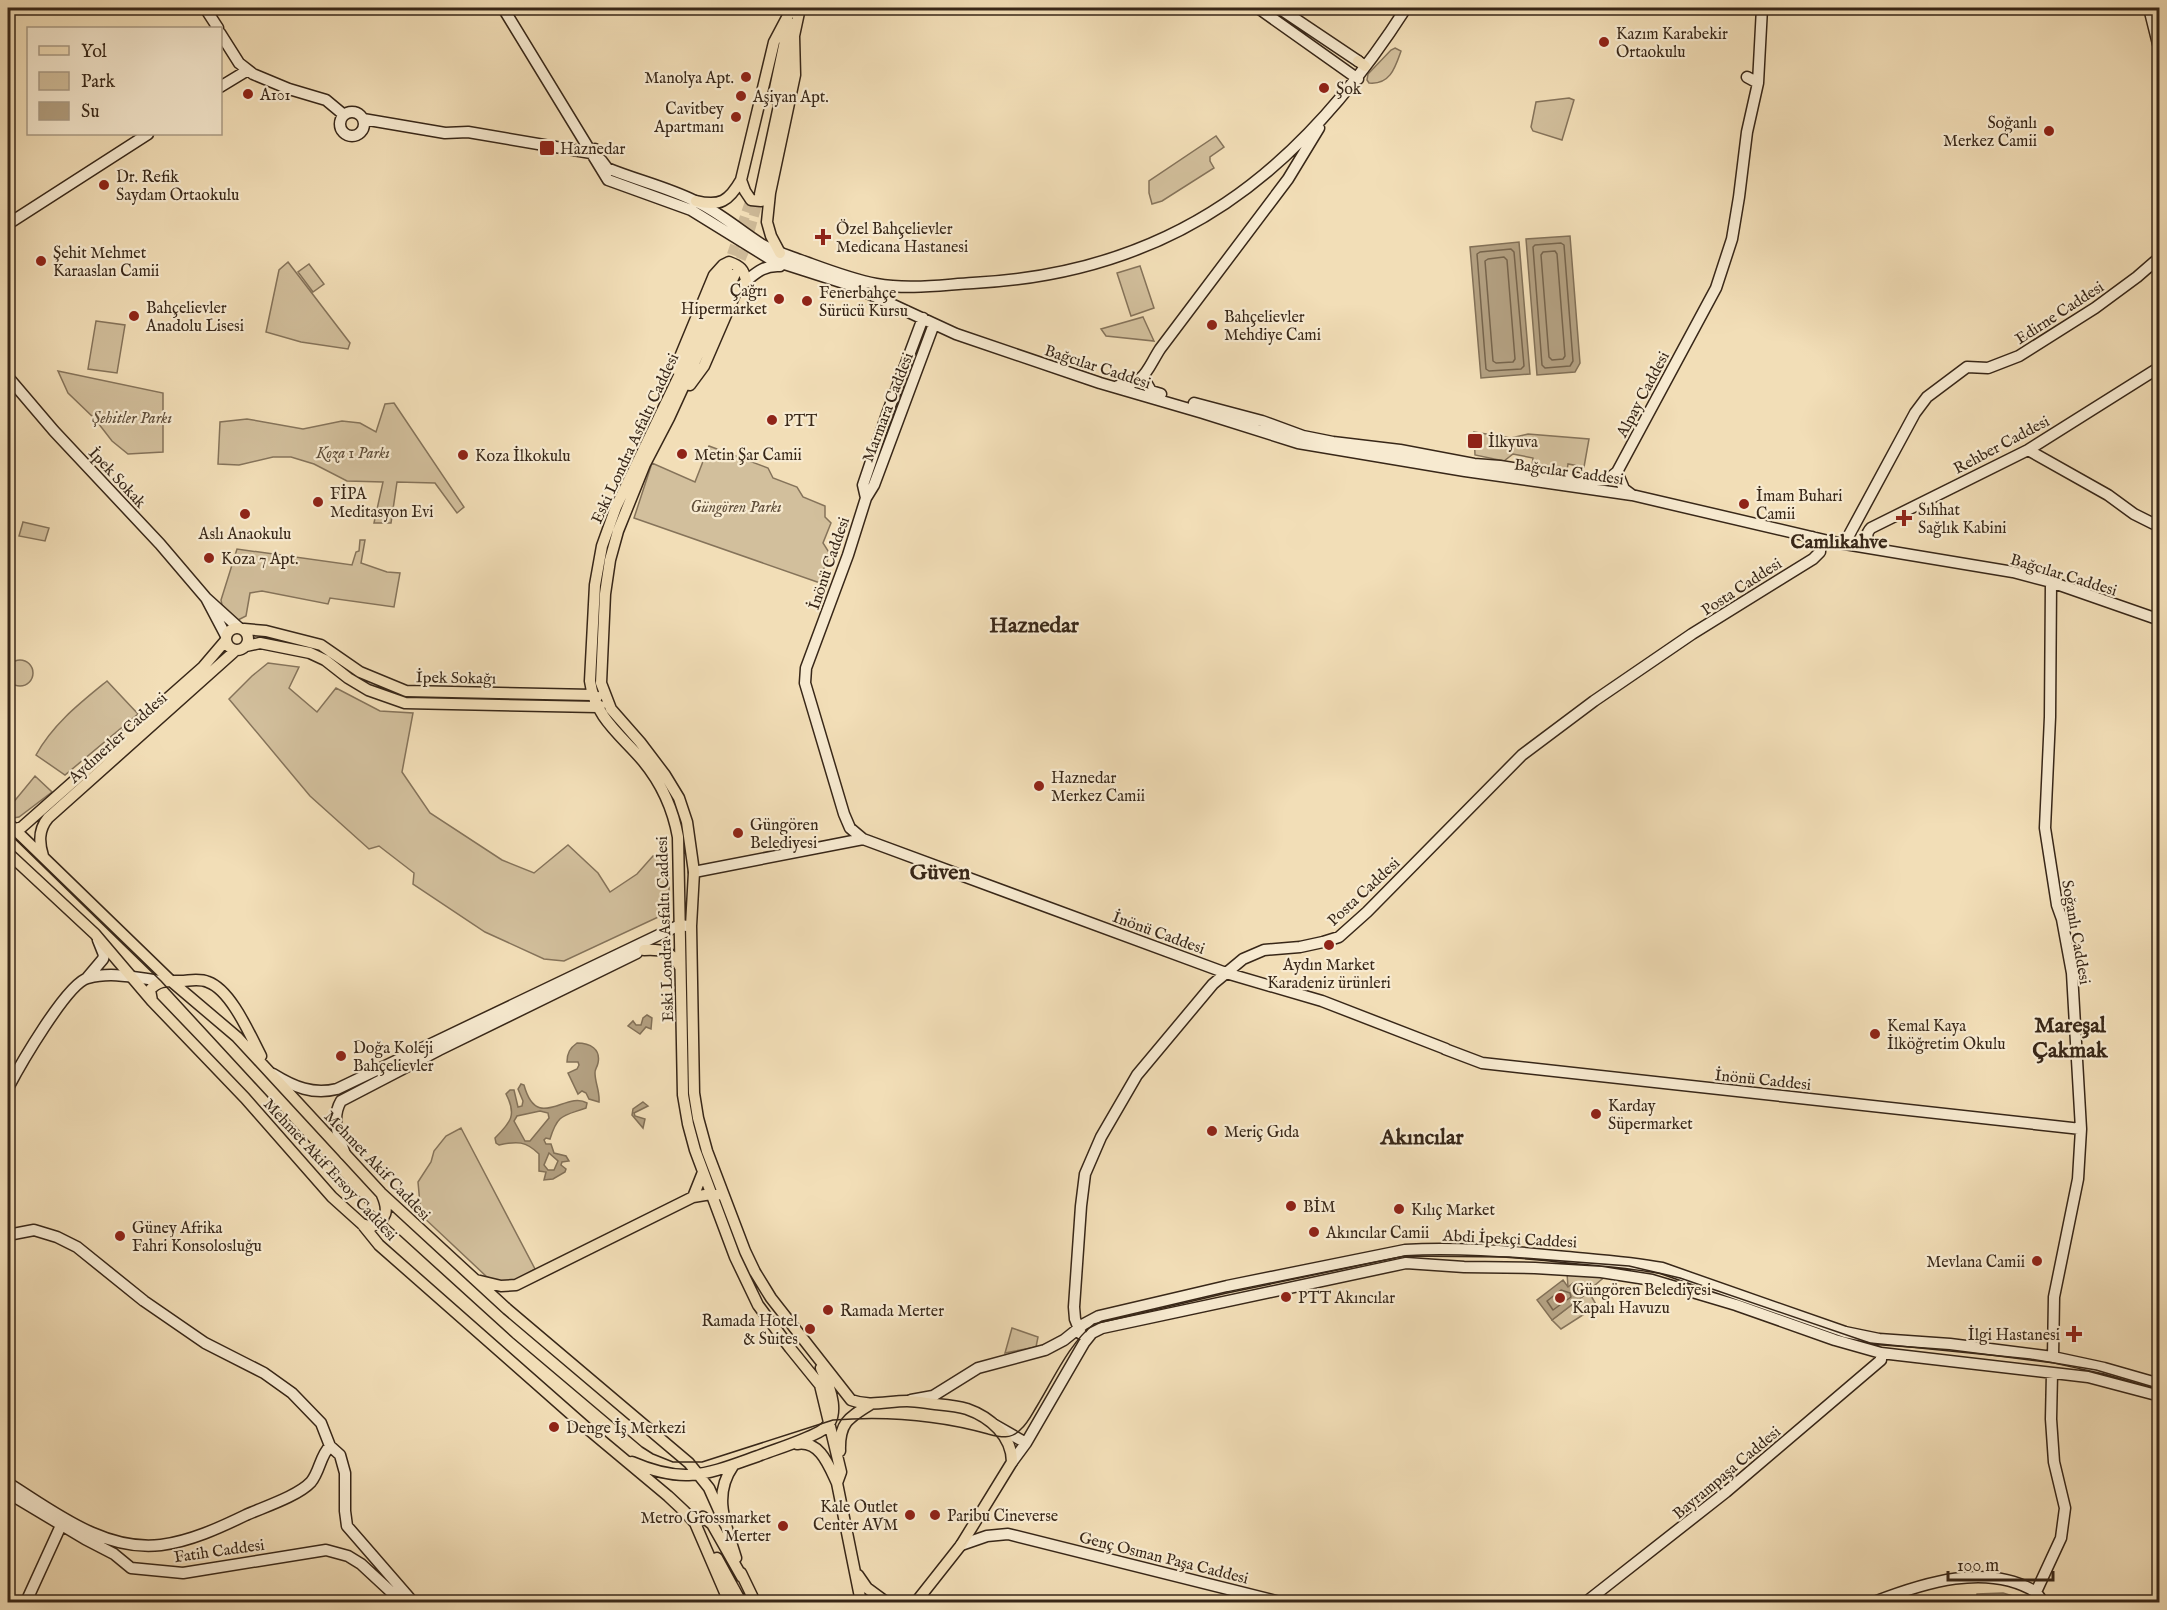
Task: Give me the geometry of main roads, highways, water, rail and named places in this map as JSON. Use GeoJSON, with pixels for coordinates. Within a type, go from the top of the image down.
{"type":"FeatureCollection","features":[{"type":"Feature","properties":{"kind":"main road"},"geometry":{"type":"LineString","coordinates":[[205,8],[217,27]]}},
{"type":"Feature","properties":{"kind":"main road"},"geometry":{"type":"LineString","coordinates":[[503,8],[593,151],[608,168],[696,201],[780,253],[866,281],[915,288],[1018,280],[1060,274],[1115,258],[1160,241],[1199,220],[1232,199],[1263,175],[1332,108],[1358,79],[1362,64],[1406,8]]}},
{"type":"Feature","properties":{"kind":"main road"},"geometry":{"type":"LineString","coordinates":[[511,8],[593,151]]}},
{"type":"Feature","properties":{"kind":"main road"},"geometry":{"type":"LineString","coordinates":[[696,201],[717,204],[727,199],[741,180],[774,42],[792,8]]}},
{"type":"Feature","properties":{"kind":"main road"},"geometry":{"type":"LineString","coordinates":[[741,180],[742,186],[752,200],[761,201],[792,8]]}},
{"type":"Feature","properties":{"kind":"main road"},"geometry":{"type":"LineString","coordinates":[[780,253],[771,236],[761,193],[795,75],[794,36],[800,8]]}},
{"type":"Feature","properties":{"kind":"main road"},"geometry":{"type":"LineString","coordinates":[[1258,8],[1358,79]]}},
{"type":"Feature","properties":{"kind":"main road"},"geometry":{"type":"LineString","coordinates":[[1279,8],[1362,64]]}},
{"type":"Feature","properties":{"kind":"main road","name":"Alpay Caddesi"},"geometry":{"type":"LineString","coordinates":[[1617,472],[1716,288],[1732,239],[1747,132],[1758,83],[1762,8]]}},
{"type":"Feature","properties":{"kind":"main road"},"geometry":{"type":"LineString","coordinates":[[2149,8],[2160,52]]}},
{"type":"Feature","properties":{"kind":"main road"},"geometry":{"type":"LineString","coordinates":[[222,36],[239,63],[253,74],[326,100],[344,115]]}},
{"type":"Feature","properties":{"kind":"main road"},"geometry":{"type":"LineString","coordinates":[[222,86],[248,70]]}},
{"type":"Feature","properties":{"kind":"main road"},"geometry":{"type":"LineString","coordinates":[[1747,77],[1758,83]]}},
{"type":"Feature","properties":{"kind":"main road"},"geometry":{"type":"LineString","coordinates":[[1112,387],[1133,384],[1143,377],[1160,349],[1288,179],[1332,108]]}},
{"type":"Feature","properties":{"kind":"main road"},"geometry":{"type":"LineString","coordinates":[[363,119],[363,129],[357,134],[345,133],[342,129],[341,121],[344,115],[355,112],[363,119],[445,133],[468,132],[593,151]]}},
{"type":"Feature","properties":{"kind":"main road"},"geometry":{"type":"LineString","coordinates":[[8,224],[146,135]]}},
{"type":"Feature","properties":{"kind":"main road","name":"Bağcılar Caddesi"},"geometry":{"type":"LineString","coordinates":[[593,151],[608,180],[692,210],[772,260],[786,266],[843,282],[934,324],[991,346],[1112,387],[1298,443],[1328,450],[1632,495],[1812,537],[2013,572],[2051,582],[2160,620]]}},
{"type":"Feature","properties":{"kind":"main road"},"geometry":{"type":"LineString","coordinates":[[1263,175],[1274,171],[1288,179]]}},
{"type":"Feature","properties":{"kind":"main road","name":"Edirne Caddesi"},"geometry":{"type":"LineString","coordinates":[[1842,543],[1848,537],[1909,422],[1927,397],[1967,367],[1988,368],[2019,356],[2095,308],[2137,277],[2160,256]]}},
{"type":"Feature","properties":{"kind":"main road"},"geometry":{"type":"LineString","coordinates":[[673,400],[673,376],[714,275],[729,262],[742,268],[746,281]]}},
{"type":"Feature","properties":{"kind":"main road"},"geometry":{"type":"LineString","coordinates":[[673,400],[704,366],[736,292],[758,271],[770,265],[786,266]]}},
{"type":"Feature","properties":{"kind":"main road","name":"Eski Londra Asfaltı Caddesi"},"geometry":{"type":"LineString","coordinates":[[731,271],[637,481],[618,531],[610,560],[605,594],[601,683],[611,709],[659,766],[679,798],[691,844],[694,872],[684,928],[681,968],[683,1095],[688,1124],[735,1257],[758,1305],[820,1385],[861,1602]]}},
{"type":"Feature","properties":{"kind":"main road"},"geometry":{"type":"LineString","coordinates":[[911,312],[906,302],[909,294],[915,288]]}},
{"type":"Feature","properties":{"kind":"main road"},"geometry":{"type":"LineString","coordinates":[[866,498],[863,485],[923,318]]}},
{"type":"Feature","properties":{"kind":"main road","name":"Marmara Caddesi"},"geometry":{"type":"LineString","coordinates":[[866,498],[874,485],[934,324]]}},
{"type":"Feature","properties":{"kind":"main road","name":"Rehber Caddesi"},"geometry":{"type":"LineString","coordinates":[[1871,547],[1867,539],[1871,528],[2028,450],[2160,367]]}},
{"type":"Feature","properties":{"kind":"main road","name":"İpek Sokak"},"geometry":{"type":"LineString","coordinates":[[8,376],[54,431],[160,544],[206,598]]}},
{"type":"Feature","properties":{"kind":"main road"},"geometry":{"type":"LineString","coordinates":[[1143,377],[1150,391],[1262,421],[1302,436],[1596,481],[1607,480],[1617,472],[1624,489],[1632,495]]}},
{"type":"Feature","properties":{"kind":"main road","name":"Eski Londra Asfaltı Caddesi"},"geometry":{"type":"LineString","coordinates":[[673,400],[616,507],[602,546],[595,585],[590,681],[592,695],[604,719],[645,763],[674,814],[678,837],[694,1093],[704,1140],[724,1196],[755,1272],[771,1298],[851,1400],[871,1404]]}},
{"type":"Feature","properties":{"kind":"main road"},"geometry":{"type":"LineString","coordinates":[[2028,450],[2108,495],[2134,514],[2160,527]]}},
{"type":"Feature","properties":{"kind":"main road","name":"İnönü Caddesi"},"geometry":{"type":"LineString","coordinates":[[866,498],[848,555],[806,668],[805,683],[844,814],[850,828],[862,839],[1226,973],[1322,1001],[1482,1064],[2081,1130]]}},
{"type":"Feature","properties":{"kind":"main road","name":"Posta Caddesi"},"geometry":{"type":"LineString","coordinates":[[1078,1329],[1075,1289],[1085,1174],[1105,1127],[1137,1075],[1214,984],[1243,959],[1264,950],[1300,947],[1339,937],[1368,912],[1522,755],[1594,701],[1692,634],[1813,559],[1820,552],[1820,548],[1812,537]]}},
{"type":"Feature","properties":{"kind":"main road","name":"Soğanlı Caddesi"},"geometry":{"type":"LineString","coordinates":[[2051,582],[2050,717],[2045,828],[2057,905],[2062,919],[2072,973],[2081,1130],[2078,1179],[2054,1297],[2053,1357]]}},
{"type":"Feature","properties":{"kind":"main road"},"geometry":{"type":"LineString","coordinates":[[206,598],[249,635],[241,648]]}},
{"type":"Feature","properties":{"kind":"main road"},"geometry":{"type":"LineString","coordinates":[[206,598],[228,646],[241,648],[260,643],[310,653],[326,660],[348,678],[368,690],[405,703],[597,707],[608,702]]}},
{"type":"Feature","properties":{"kind":"main road"},"geometry":{"type":"LineString","coordinates":[[226,638],[231,629],[241,628]]}},
{"type":"Feature","properties":{"kind":"main road","name":"İpek Sokağı"},"geometry":{"type":"LineString","coordinates":[[241,628],[266,631],[321,645],[360,672],[406,691],[592,695],[608,702]]}},
{"type":"Feature","properties":{"kind":"main road","name":"Aydınerler Caddesi"},"geometry":{"type":"LineString","coordinates":[[11,826],[22,826],[187,681],[226,638]]}},
{"type":"Feature","properties":{"kind":"main road","name":"Aydınerler Caddesi"},"geometry":{"type":"LineString","coordinates":[[43,857],[40,844],[42,824],[241,648]]}},
{"type":"Feature","properties":{"kind":"main road"},"geometry":{"type":"LineString","coordinates":[[573,695],[590,681]]}},
{"type":"Feature","properties":{"kind":"main road","name":"Mehmet Akif Caddesi"},"geometry":{"type":"LineString","coordinates":[[11,826],[166,981],[237,1037],[381,1193],[474,1280],[658,1436],[700,1475],[709,1488],[725,1524]]}},
{"type":"Feature","properties":{"kind":"main road"},"geometry":{"type":"LineString","coordinates":[[694,872],[862,839]]}},
{"type":"Feature","properties":{"kind":"main road","name":"Mehmet Akif Ersoy Caddesi"},"geometry":{"type":"LineString","coordinates":[[8,852],[95,934],[152,1001],[245,1098],[332,1197],[362,1224],[393,1258],[668,1496],[695,1524],[729,1602]]}},
{"type":"Feature","properties":{"kind":"main road"},"geometry":{"type":"LineString","coordinates":[[346,1157],[337,1133],[335,1110],[341,1101],[684,928]]}},
{"type":"Feature","properties":{"kind":"main road"},"geometry":{"type":"LineString","coordinates":[[87,978],[130,975],[166,981],[211,982],[232,1004],[270,1072],[289,1084],[305,1090],[324,1092],[337,1089],[684,928]]}},
{"type":"Feature","properties":{"kind":"main road"},"geometry":{"type":"LineString","coordinates":[[8,1088],[23,1059],[67,996],[101,963],[104,955],[95,934]]}},
{"type":"Feature","properties":{"kind":"main road"},"geometry":{"type":"LineString","coordinates":[[644,950],[666,951],[672,954],[681,968]]}},
{"type":"Feature","properties":{"kind":"main road"},"geometry":{"type":"LineString","coordinates":[[152,1001],[150,990],[166,981]]}},
{"type":"Feature","properties":{"kind":"main road"},"geometry":{"type":"LineString","coordinates":[[693,1197],[704,1172]]}},
{"type":"Feature","properties":{"kind":"main road"},"geometry":{"type":"LineString","coordinates":[[362,1224],[371,1227],[383,1220],[387,1212],[381,1193]]}},
{"type":"Feature","properties":{"kind":"main road"},"geometry":{"type":"LineString","coordinates":[[474,1280],[501,1286],[516,1285],[693,1197],[711,1194],[724,1196]]}},
{"type":"Feature","properties":{"kind":"main road"},"geometry":{"type":"LineString","coordinates":[[8,1235],[34,1230],[78,1247],[144,1301],[205,1343],[264,1373],[292,1393],[321,1423],[330,1446],[340,1455],[344,1466],[347,1526],[413,1602]]}},
{"type":"Feature","properties":{"kind":"main road","name":"Abdi İpekçi Caddesi"},"geometry":{"type":"LineString","coordinates":[[908,1400],[933,1395],[978,1368],[1045,1350],[1099,1316],[1227,1286],[1405,1250],[1517,1251],[1616,1260],[1662,1268],[1845,1332],[1879,1339],[1950,1344],[2053,1357],[2104,1368],[2160,1384]]}},
{"type":"Feature","properties":{"kind":"main road","name":"Abdi İpekçi Caddesi"},"geometry":{"type":"LineString","coordinates":[[1090,1336],[1102,1328],[1406,1263],[1429,1263],[1464,1268],[1535,1268],[1601,1272],[1652,1280],[1736,1305],[1881,1357],[2088,1377],[2160,1396]]}},
{"type":"Feature","properties":{"kind":"main road"},"geometry":{"type":"LineString","coordinates":[[916,1602],[961,1545],[1090,1336],[1082,1334],[1078,1329]]}},
{"type":"Feature","properties":{"kind":"main road"},"geometry":{"type":"LineString","coordinates":[[621,1457],[647,1468],[674,1475],[700,1475],[733,1466],[819,1432],[833,1420],[833,1414],[830,1392],[809,1346]]}},
{"type":"Feature","properties":{"kind":"main road","name":"Bayrampaşa Caddesi"},"geometry":{"type":"LineString","coordinates":[[1586,1602],[1726,1492],[1881,1357]]}},
{"type":"Feature","properties":{"kind":"main road"},"geometry":{"type":"LineString","coordinates":[[2036,1592],[2061,1538],[2065,1508],[2054,1462],[2051,1419],[2052,1373]]}},
{"type":"Feature","properties":{"kind":"main road"},"geometry":{"type":"LineString","coordinates":[[839,1478],[840,1435],[848,1419],[871,1404],[908,1400],[965,1408],[980,1414],[1026,1443]]}},
{"type":"Feature","properties":{"kind":"main road"},"geometry":{"type":"LineString","coordinates":[[995,1425],[1009,1443],[1012,1450],[1012,1462]]}},
{"type":"Feature","properties":{"kind":"main road"},"geometry":{"type":"LineString","coordinates":[[788,1445],[804,1442],[816,1448],[839,1478]]}},
{"type":"Feature","properties":{"kind":"main road","name":"Fatih Caddesi"},"geometry":{"type":"LineString","coordinates":[[8,1493],[63,1521],[110,1540],[127,1544],[160,1545],[212,1531],[297,1492],[311,1482],[330,1446]]}},
{"type":"Feature","properties":{"kind":"main road"},"geometry":{"type":"LineString","coordinates":[[733,1466],[721,1490],[725,1524],[742,1578]]}},
{"type":"Feature","properties":{"kind":"main road","name":"Fatih Caddesi"},"geometry":{"type":"LineString","coordinates":[[8,1483],[114,1554],[131,1568],[176,1573],[327,1550],[352,1558],[380,1580],[402,1602]]}},
{"type":"Feature","properties":{"kind":"main road"},"geometry":{"type":"LineString","coordinates":[[741,1602],[710,1545],[695,1524],[703,1517],[712,1524],[754,1602]]}},
{"type":"Feature","properties":{"kind":"main road"},"geometry":{"type":"LineString","coordinates":[[26,1602],[63,1521]]}},
{"type":"Feature","properties":{"kind":"main road","name":"Genç Osman Paşa Caddesi"},"geometry":{"type":"LineString","coordinates":[[961,1545],[987,1536],[1008,1534],[1280,1602]]}},
{"type":"Feature","properties":{"kind":"main road"},"geometry":{"type":"LineString","coordinates":[[352,1558],[359,1556],[365,1547]]}},
{"type":"Feature","properties":{"kind":"main road"},"geometry":{"type":"LineString","coordinates":[[854,1602],[852,1584],[856,1572]]}},
{"type":"Feature","properties":{"kind":"main road"},"geometry":{"type":"LineString","coordinates":[[856,1572],[867,1588],[886,1602]]}},
{"type":"Feature","properties":{"kind":"main road"},"geometry":{"type":"LineString","coordinates":[[1874,1602],[1899,1592],[1954,1578],[1987,1576],[2025,1585],[2036,1592],[2043,1602]]}},
{"type":"Feature","properties":{"kind":"water"},"geometry":{"type":"Polygon","coordinates":[[[1570,236],[1580,363],[1575,372],[1537,375],[1526,239],[1570,236]]]}},
{"type":"Feature","properties":{"kind":"water"},"geometry":{"type":"Polygon","coordinates":[[[1519,242],[1530,374],[1481,378],[1470,247],[1519,242]]]}},
{"type":"Feature","properties":{"kind":"water"},"geometry":{"type":"Polygon","coordinates":[[[647,1015],[652,1018],[651,1029],[646,1027],[640,1034],[628,1026],[633,1021],[636,1025],[641,1025],[643,1018],[647,1015]]]}},
{"type":"Feature","properties":{"kind":"water"},"geometry":{"type":"Polygon","coordinates":[[[577,1043],[594,1048],[598,1054],[595,1073],[599,1102],[589,1099],[582,1091],[578,1094],[568,1073],[577,1069],[579,1065],[578,1062],[567,1062],[569,1051],[577,1043]]]}},
{"type":"Feature","properties":{"kind":"water"},"geometry":{"type":"Polygon","coordinates":[[[521,1084],[524,1085],[536,1106],[544,1108],[570,1101],[579,1100],[587,1103],[586,1108],[567,1114],[559,1120],[550,1139],[544,1140],[546,1144],[551,1144],[554,1153],[566,1156],[569,1161],[562,1162],[561,1165],[566,1169],[565,1172],[553,1179],[544,1180],[546,1172],[539,1171],[539,1154],[530,1147],[521,1143],[499,1145],[496,1143],[495,1138],[511,1118],[511,1107],[506,1094],[510,1090],[514,1090],[518,1107],[522,1106],[523,1101],[518,1089],[521,1084]],[[540,1111],[517,1116],[514,1121],[525,1141],[530,1141],[549,1118],[548,1113],[540,1111]],[[549,1153],[544,1165],[548,1170],[554,1170],[558,1161],[549,1153]]]}},
{"type":"Feature","properties":{"kind":"water"},"geometry":{"type":"Polygon","coordinates":[[[643,1102],[648,1106],[634,1113],[635,1116],[645,1119],[643,1128],[632,1115],[633,1109],[643,1102]]]}},
{"type":"Feature","properties":{"kind":"water","name":"Güngören Belediyesi Kapalı Havuzu"},"geometry":{"type":"Polygon","coordinates":[[[1563,1280],[1568,1287],[1573,1283],[1583,1296],[1552,1320],[1537,1300],[1563,1280]]]}},
{"type":"Feature","properties":{"kind":"tunnel"},"geometry":{"type":"LineString","coordinates":[[727,269],[753,193]]}},
{"type":"Feature","properties":{"kind":"tunnel"},"geometry":{"type":"LineString","coordinates":[[735,273],[744,251],[760,194]]}},
{"type":"Feature","properties":{"kind":"tram line"},"geometry":{"type":"LineString","coordinates":[[8,832],[161,981],[372,1210],[513,1338],[642,1447],[673,1462],[702,1462],[833,1420],[911,1420],[950,1425],[997,1436],[1013,1435],[1026,1424],[1070,1351],[1094,1324],[1227,1293],[1405,1256],[1509,1257],[1629,1266],[1680,1278],[1870,1343],[2030,1359],[2096,1370],[2160,1389]]}},
{"type":"Feature","properties":{"kind":"place","name":"Kazım Karabekir Ortaokulu"},"geometry":{"type":"Point","coordinates":[1604,42]}},
{"type":"Feature","properties":{"kind":"place","name":"Manolya Apt."},"geometry":{"type":"Point","coordinates":[746,77]}},
{"type":"Feature","properties":{"kind":"place","name":"Şok"},"geometry":{"type":"Point","coordinates":[1324,88]}},
{"type":"Feature","properties":{"kind":"place","name":"A101"},"geometry":{"type":"Point","coordinates":[248,94]}},
{"type":"Feature","properties":{"kind":"place","name":"Aşiyan Apt."},"geometry":{"type":"Point","coordinates":[741,96]}},
{"type":"Feature","properties":{"kind":"place","name":"Cavitbey Apartmanı"},"geometry":{"type":"Point","coordinates":[736,117]}},
{"type":"Feature","properties":{"kind":"place","name":"Soğanlı Merkez Camii"},"geometry":{"type":"Point","coordinates":[2049,131]}},
{"type":"Feature","properties":{"kind":"place","name":"Haznedar"},"geometry":{"type":"Point","coordinates":[547,148]}},
{"type":"Feature","properties":{"kind":"place","name":"Dr. Refik Saydam Ortaokulu"},"geometry":{"type":"Point","coordinates":[104,185]}},
{"type":"Feature","properties":{"kind":"place","name":"Özel Bahçelievler Medicana Hastanesi"},"geometry":{"type":"Point","coordinates":[823,237]}},
{"type":"Feature","properties":{"kind":"place","name":"Şehit Mehmet Karaaslan Camii"},"geometry":{"type":"Point","coordinates":[41,261]}},
{"type":"Feature","properties":{"kind":"place","name":"Çağrı Hipermarket"},"geometry":{"type":"Point","coordinates":[779,299]}},
{"type":"Feature","properties":{"kind":"place","name":"Fenerbahçe Sürücü Kursu"},"geometry":{"type":"Point","coordinates":[807,301]}},
{"type":"Feature","properties":{"kind":"place","name":"Bahçelievler Anadolu Lisesi"},"geometry":{"type":"Point","coordinates":[134,316]}},
{"type":"Feature","properties":{"kind":"place","name":"Bahçelievler Mehdiye Cami"},"geometry":{"type":"Point","coordinates":[1212,325]}},
{"type":"Feature","properties":{"kind":"place","name":"PTT"},"geometry":{"type":"Point","coordinates":[772,420]}},
{"type":"Feature","properties":{"kind":"place","name":"İlkyuva"},"geometry":{"type":"Point","coordinates":[1475,441]}},
{"type":"Feature","properties":{"kind":"place","name":"Metin Şar Camii"},"geometry":{"type":"Point","coordinates":[682,454]}},
{"type":"Feature","properties":{"kind":"place","name":"Koza İlkokulu"},"geometry":{"type":"Point","coordinates":[463,455]}},
{"type":"Feature","properties":{"kind":"place","name":"FİPA Meditasyon Evi"},"geometry":{"type":"Point","coordinates":[318,502]}},
{"type":"Feature","properties":{"kind":"place","name":"İmam Buhari Camii"},"geometry":{"type":"Point","coordinates":[1744,504]}},
{"type":"Feature","properties":{"kind":"place","name":"Aslı Anaokulu"},"geometry":{"type":"Point","coordinates":[245,514]}},
{"type":"Feature","properties":{"kind":"place","name":"Sıhhat Sağlık Kabini"},"geometry":{"type":"Point","coordinates":[1904,518]}},
{"type":"Feature","properties":{"kind":"place","name":"Koza 7 Apt."},"geometry":{"type":"Point","coordinates":[209,558]}},
{"type":"Feature","properties":{"kind":"place","name":"Haznedar Merkez Camii"},"geometry":{"type":"Point","coordinates":[1039,786]}},
{"type":"Feature","properties":{"kind":"place","name":"Güngören Belediyesi"},"geometry":{"type":"Point","coordinates":[738,833]}},
{"type":"Feature","properties":{"kind":"place","name":"Aydın Market Karadeniz ürünleri"},"geometry":{"type":"Point","coordinates":[1329,945]}},
{"type":"Feature","properties":{"kind":"place","name":"Kemal Kaya İlköğretim Okulu"},"geometry":{"type":"Point","coordinates":[1875,1034]}},
{"type":"Feature","properties":{"kind":"place","name":"Doğa Koleji Bahçelievler"},"geometry":{"type":"Point","coordinates":[341,1056]}},
{"type":"Feature","properties":{"kind":"place","name":"Karday Süpermarket"},"geometry":{"type":"Point","coordinates":[1596,1114]}},
{"type":"Feature","properties":{"kind":"place","name":"Meriç Gıda"},"geometry":{"type":"Point","coordinates":[1212,1131]}},
{"type":"Feature","properties":{"kind":"place","name":"BİM"},"geometry":{"type":"Point","coordinates":[1291,1206]}},
{"type":"Feature","properties":{"kind":"place","name":"Kılıç Market"},"geometry":{"type":"Point","coordinates":[1399,1209]}},
{"type":"Feature","properties":{"kind":"place","name":"Akıncılar Camii"},"geometry":{"type":"Point","coordinates":[1314,1232]}},
{"type":"Feature","properties":{"kind":"place","name":"Güney Afrika Fahri Konsolosluğu"},"geometry":{"type":"Point","coordinates":[120,1236]}},
{"type":"Feature","properties":{"kind":"place","name":"Mevlana Camii"},"geometry":{"type":"Point","coordinates":[2037,1261]}},
{"type":"Feature","properties":{"kind":"place","name":"PTT Akıncılar"},"geometry":{"type":"Point","coordinates":[1286,1297]}},
{"type":"Feature","properties":{"kind":"place","name":"Güngören Belediyesi Kapalı Havuzu"},"geometry":{"type":"Point","coordinates":[1560,1298]}},
{"type":"Feature","properties":{"kind":"place","name":"Ramada Merter"},"geometry":{"type":"Point","coordinates":[828,1310]}},
{"type":"Feature","properties":{"kind":"place","name":"Ramada Hotel & Suites"},"geometry":{"type":"Point","coordinates":[810,1329]}},
{"type":"Feature","properties":{"kind":"place","name":"İlgi Hastanesi"},"geometry":{"type":"Point","coordinates":[2074,1334]}},
{"type":"Feature","properties":{"kind":"place","name":"Denge İş Merkezi"},"geometry":{"type":"Point","coordinates":[554,1427]}},
{"type":"Feature","properties":{"kind":"place","name":"Kale Outlet Center AVM"},"geometry":{"type":"Point","coordinates":[910,1515]}},
{"type":"Feature","properties":{"kind":"place","name":"Paribu Cineverse"},"geometry":{"type":"Point","coordinates":[935,1515]}},
{"type":"Feature","properties":{"kind":"place","name":"Metro Grossmarket Merter"},"geometry":{"type":"Point","coordinates":[783,1526]}},
{"type":"Feature","properties":{"kind":"district","name":"Camlıkahve"},"geometry":{"type":"Point","coordinates":[1839,541]}},
{"type":"Feature","properties":{"kind":"district","name":"Haznedar"},"geometry":{"type":"Point","coordinates":[1034,624]}},
{"type":"Feature","properties":{"kind":"district","name":"Güven"},"geometry":{"type":"Point","coordinates":[940,871]}},
{"type":"Feature","properties":{"kind":"district","name":"Mareşal Çakmak"},"geometry":{"type":"Point","coordinates":[2070,1036]}},
{"type":"Feature","properties":{"kind":"district","name":"Akıncılar"},"geometry":{"type":"Point","coordinates":[1422,1136]}},
{"type":"Feature","properties":{"kind":"park label","name":"Şehitler Parkı"},"geometry":{"type":"Point","coordinates":[132,417]}},
{"type":"Feature","properties":{"kind":"park label","name":"Koza 1 Parkı"},"geometry":{"type":"Point","coordinates":[353,452]}},
{"type":"Feature","properties":{"kind":"park label","name":"Güngören Parkı"},"geometry":{"type":"Point","coordinates":[736,506]}}]}
